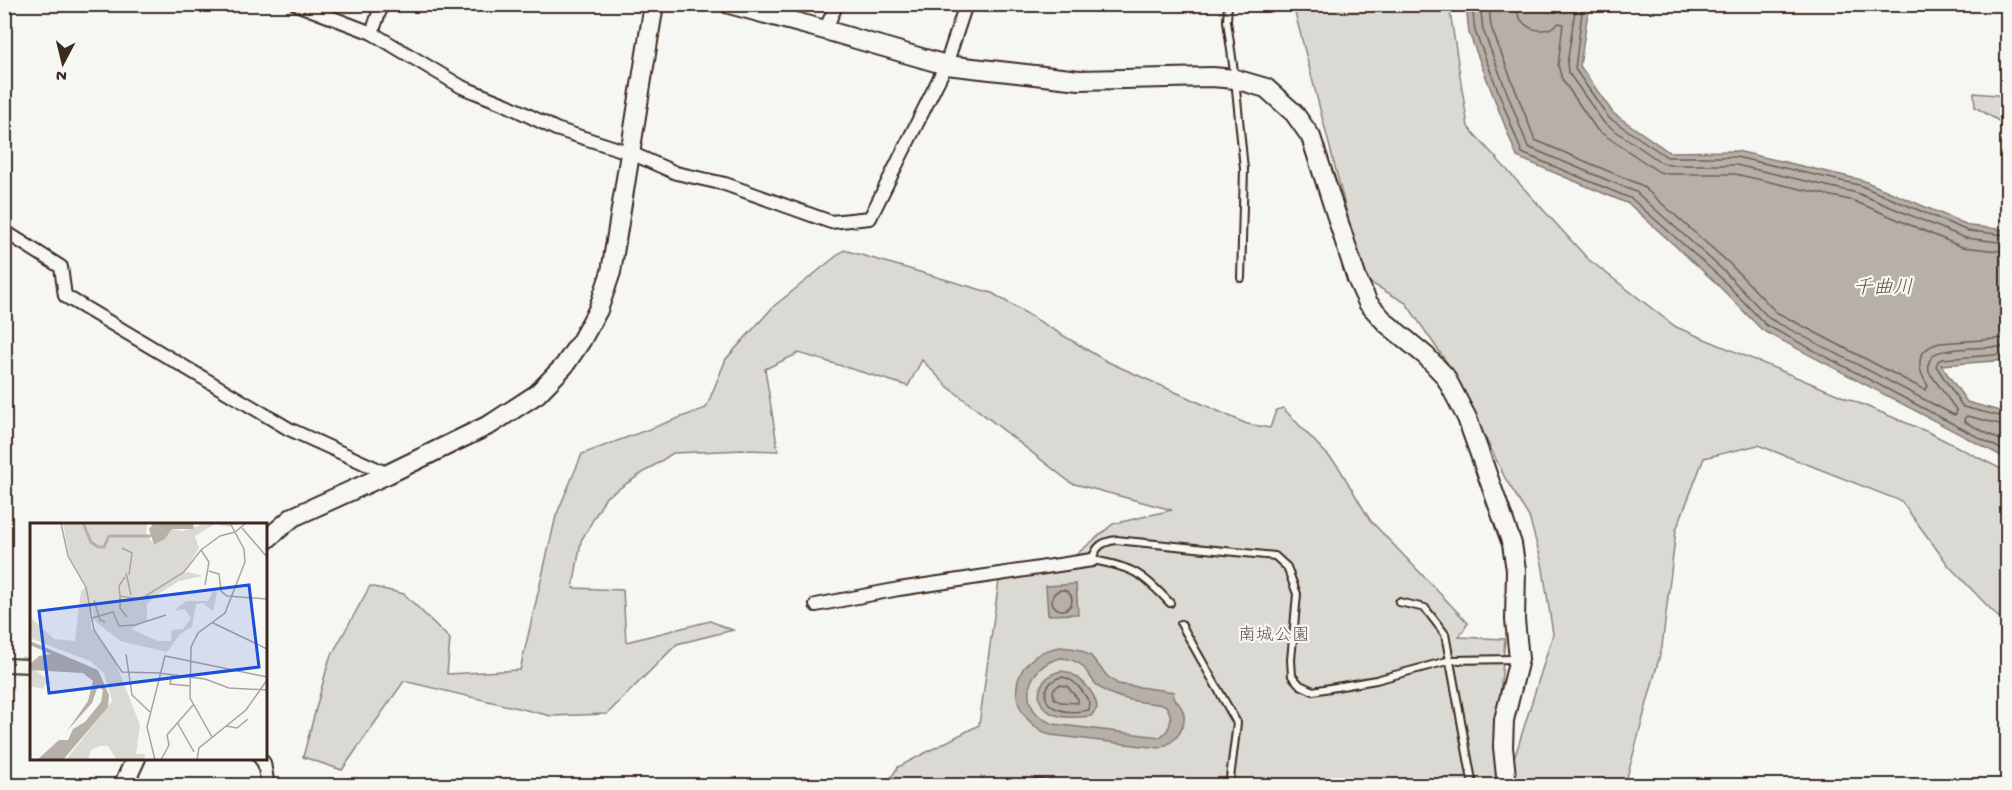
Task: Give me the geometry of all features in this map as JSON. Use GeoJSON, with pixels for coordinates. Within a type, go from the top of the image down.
{"type":"FeatureCollection","features":[{"type":"Feature","properties":{"kind":"street"},"geometry":{"type":"LineString","coordinates":[[296,4],[372,33],[462,87],[507,105],[556,129],[631,153],[676,173],[725,184],[831,222],[870,218],[945,65],[966,4]]}},
{"type":"Feature","properties":{"kind":"street"},"geometry":{"type":"LineString","coordinates":[[372,33],[382,4]]}},
{"type":"Feature","properties":{"kind":"street"},"geometry":{"type":"LineString","coordinates":[[267,539],[293,517],[491,424],[537,394],[564,366],[598,310],[611,272],[654,4]]}},
{"type":"Feature","properties":{"kind":"street"},"geometry":{"type":"LineString","coordinates":[[729,4],[945,65],[1078,80],[1190,77],[1235,79],[1266,88],[1294,113],[1311,137],[1357,279],[1368,303],[1386,323],[1426,356],[1445,376],[1467,418],[1512,544],[1516,570],[1515,620],[1519,659],[1504,720],[1503,747],[1507,786]]}},
{"type":"Feature","properties":{"kind":"street"},"geometry":{"type":"LineString","coordinates":[[825,30],[837,4]]}},
{"type":"Feature","properties":{"kind":"street"},"geometry":{"type":"LineString","coordinates":[[4,231],[61,267],[65,296],[289,429],[388,474]]}},
{"type":"Feature","properties":{"kind":"street"},"geometry":{"type":"LineString","coordinates":[[816,605],[966,578],[1092,560]]}},
{"type":"Feature","properties":{"kind":"street"},"geometry":{"type":"LineString","coordinates":[[4,665],[30,666]]}},
{"type":"Feature","properties":{"kind":"street"},"geometry":{"type":"LineString","coordinates":[[123,786],[136,760]]}},
{"type":"Feature","properties":{"kind":"street"},"geometry":{"type":"LineString","coordinates":[[261,760],[264,763],[268,786]]}},
{"type":"Feature","properties":{"kind":"lane"},"geometry":{"type":"LineString","coordinates":[[1227,4],[1244,169],[1241,278]]}},
{"type":"Feature","properties":{"kind":"lane"},"geometry":{"type":"LineString","coordinates":[[1170,603],[1143,576],[1127,567],[1092,560],[1096,548],[1104,542],[1116,540],[1275,556],[1287,567],[1298,594],[1291,660],[1292,676],[1300,685],[1313,691],[1376,680],[1451,660],[1519,659]]}},
{"type":"Feature","properties":{"kind":"lane"},"geometry":{"type":"LineString","coordinates":[[1399,602],[1425,608],[1445,634],[1473,786]]}},
{"type":"Feature","properties":{"kind":"lane"},"geometry":{"type":"LineString","coordinates":[[1181,624],[1237,723],[1229,786]]}},
{"type":"Feature","properties":{"kind":"lane"},"geometry":{"type":"LineString","coordinates":[[1033,786],[1036,783],[1064,786]]}},
{"type":"Feature","properties":{"kind":"green space"},"geometry":{"type":"Polygon","coordinates":[[[1293,5],[1449,5],[1468,127],[1588,259],[1676,327],[1928,432],[2007,472],[2007,626],[1949,566],[1901,501],[1758,445],[1704,458],[1676,530],[1662,647],[1625,785],[1501,785],[1516,753],[1553,634],[1542,563],[1529,517],[1505,478],[1454,373],[1406,303],[1364,279],[1293,5]]]}},
{"type":"Feature","properties":{"kind":"green space"},"geometry":{"type":"Polygon","coordinates":[[[1974,93],[2007,96],[2007,126],[1975,107],[1974,93]]]}},
{"type":"Feature","properties":{"kind":"green space","name":"南城公園"},"geometry":{"type":"Polygon","coordinates":[[[844,250],[992,293],[1106,361],[1247,424],[1270,428],[1276,410],[1283,408],[1338,466],[1370,520],[1468,623],[1459,637],[1505,639],[1495,749],[1501,785],[886,785],[898,767],[979,725],[1000,573],[1066,563],[1113,524],[1172,510],[1071,483],[947,386],[922,360],[908,386],[799,353],[765,369],[778,451],[673,453],[606,497],[581,541],[573,588],[623,590],[626,642],[710,621],[733,630],[677,644],[607,714],[551,716],[404,681],[342,770],[303,757],[329,660],[370,586],[404,594],[450,639],[447,674],[520,670],[556,516],[582,454],[706,408],[726,359],[774,306],[844,250]]]}},
{"type":"Feature","properties":{"kind":"water","name":"千曲川"},"geometry":{"type":"Polygon","coordinates":[[[1466,5],[1536,5],[1541,9],[1543,5],[1589,5],[1580,66],[1613,113],[1669,152],[1737,151],[1862,180],[1970,226],[2007,230],[2007,360],[1941,365],[1967,402],[2007,413],[2007,459],[1762,330],[1714,281],[1629,204],[1517,157],[1469,33],[1466,5]]]}},
{"type":"Feature","properties":{"kind":"water"},"geometry":{"type":"Polygon","coordinates":[[[1076,584],[1078,614],[1048,615],[1046,586],[1076,584]]]}},
{"type":"Feature","properties":{"kind":"water"},"geometry":{"type":"Polygon","coordinates":[[[1060,647],[1078,649],[1091,656],[1107,676],[1118,684],[1174,692],[1173,698],[1180,705],[1184,720],[1179,734],[1167,745],[1159,748],[1051,735],[1035,726],[1024,714],[1018,701],[1017,687],[1021,673],[1029,661],[1042,652],[1060,647]],[[1061,658],[1048,663],[1032,679],[1029,700],[1033,709],[1042,718],[1054,724],[1160,737],[1164,734],[1171,718],[1165,705],[1134,701],[1105,691],[1098,687],[1083,667],[1071,660],[1061,658]]]}},
{"type":"Feature","properties":{"kind":"water"},"geometry":{"type":"Polygon","coordinates":[[[1061,671],[1079,679],[1093,696],[1097,708],[1091,716],[1057,716],[1041,703],[1039,697],[1042,684],[1047,678],[1061,671]]]}}]}
